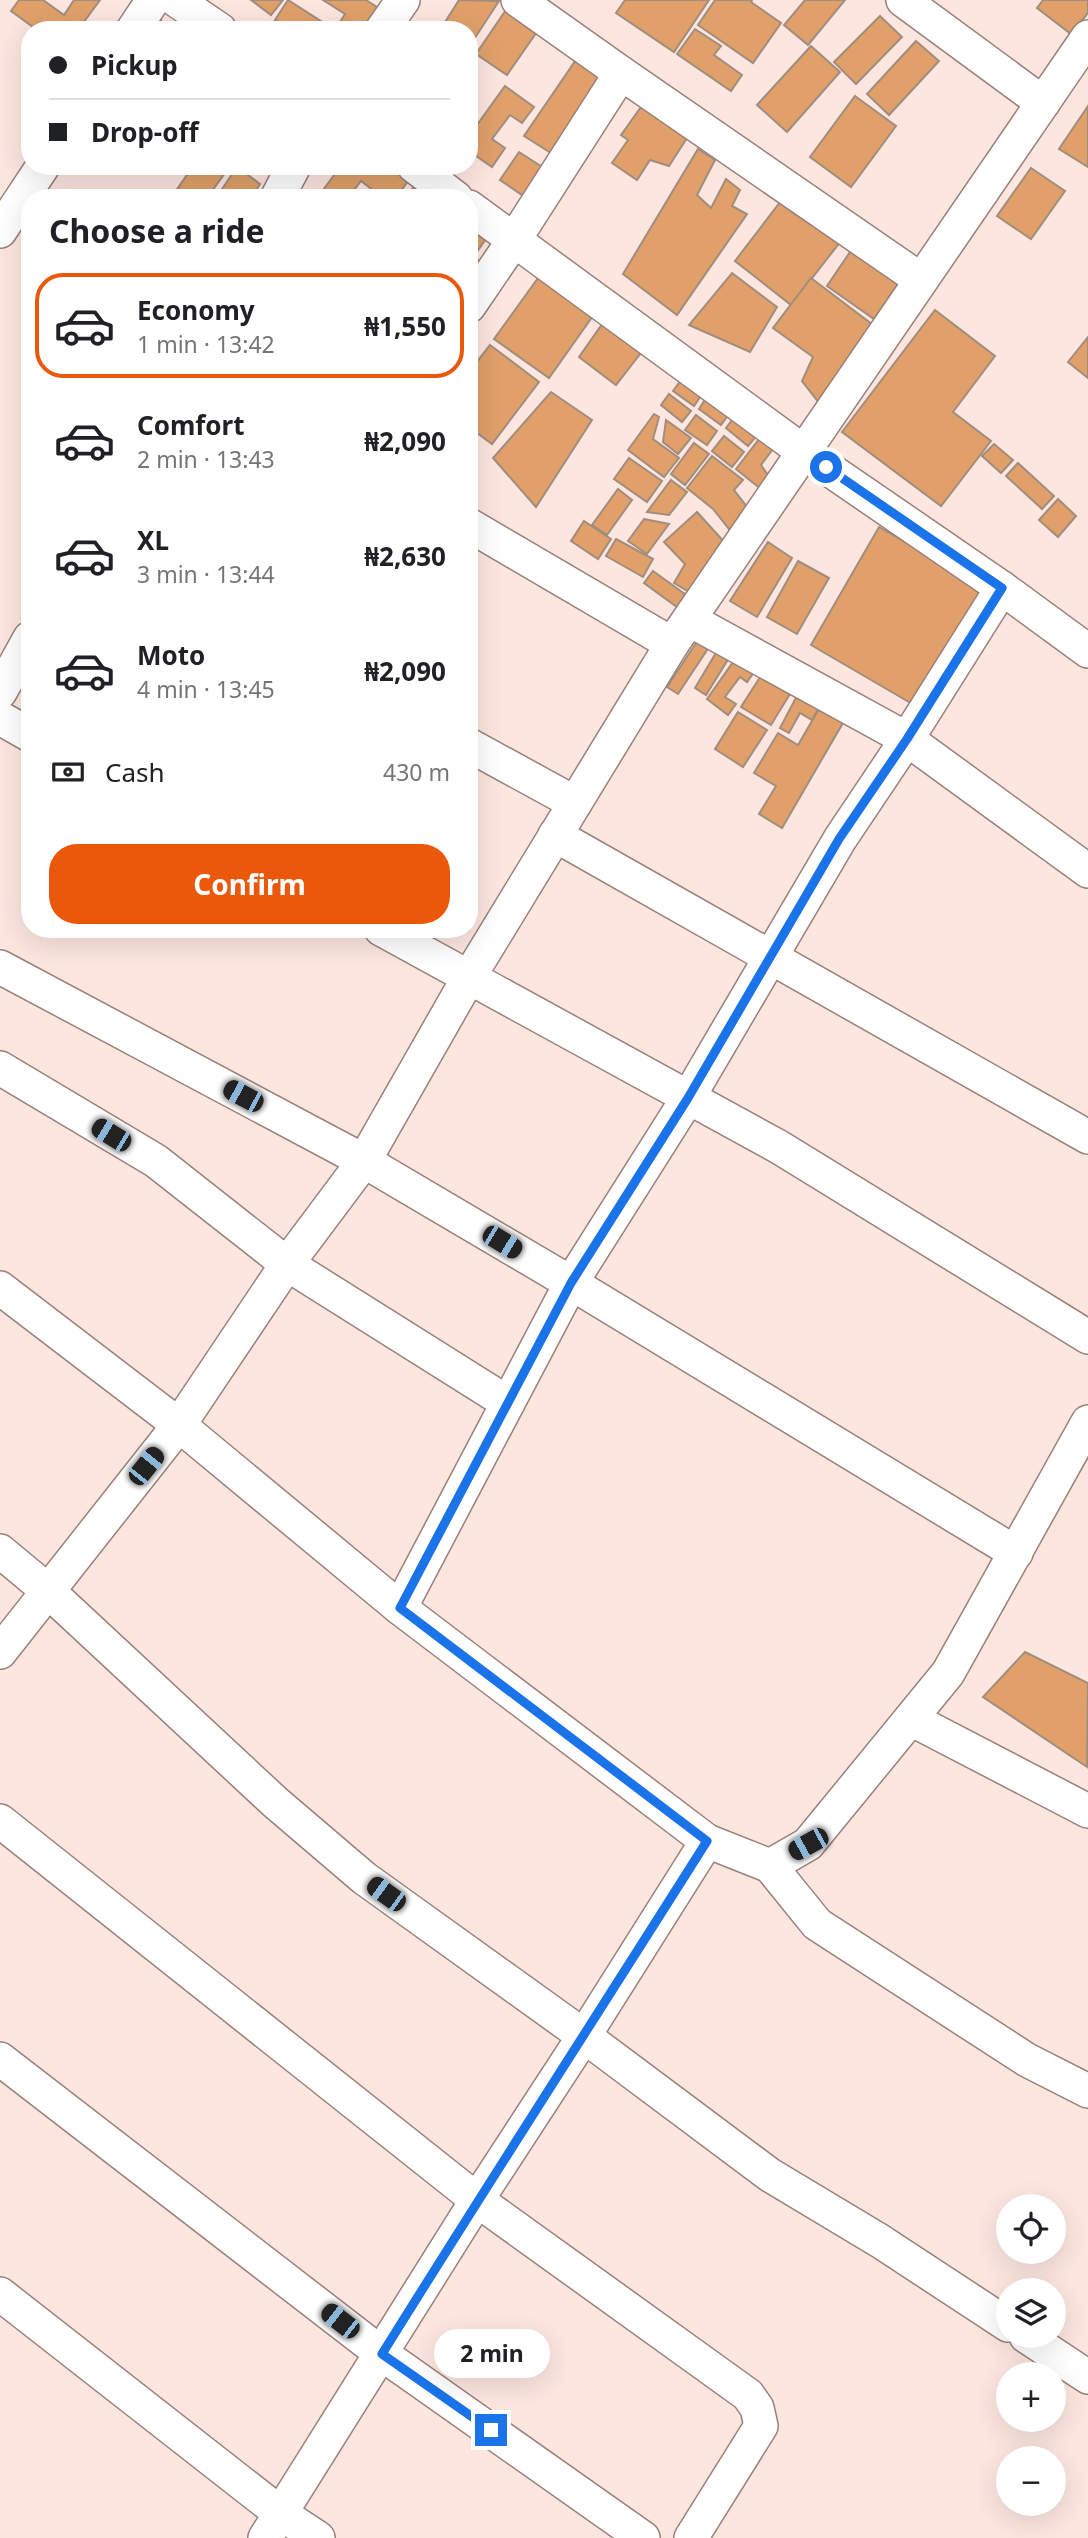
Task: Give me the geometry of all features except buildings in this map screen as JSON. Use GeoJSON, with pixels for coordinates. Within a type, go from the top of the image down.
{"type":"FeatureCollection","features":[{"type":"Feature","properties":{"kind":"street"},"geometry":{"type":"LineString","coordinates":[[139,21],[153,0]]}},
{"type":"Feature","properties":{"kind":"street"},"geometry":{"type":"LineString","coordinates":[[176,0],[207,21]]}},
{"type":"Feature","properties":{"kind":"street"},"geometry":{"type":"LineString","coordinates":[[388,21],[403,0]]}},
{"type":"Feature","properties":{"kind":"street"},"geometry":{"type":"LineString","coordinates":[[518,0],[921,280]]}},
{"type":"Feature","properties":{"kind":"street"},"geometry":{"type":"LineString","coordinates":[[902,0],[1043,103]]}},
{"type":"Feature","properties":{"kind":"street"},"geometry":{"type":"LineString","coordinates":[[0,1651],[179,1425],[287,1264],[364,1161],[469,978],[681,632],[1043,103],[1077,77],[1088,37]]}},
{"type":"Feature","properties":{"kind":"street"},"geometry":{"type":"LineString","coordinates":[[478,293],[621,74]]}},
{"type":"Feature","properties":{"kind":"street"},"geometry":{"type":"LineString","coordinates":[[426,175],[444,189]]}},
{"type":"Feature","properties":{"kind":"street"},"geometry":{"type":"LineString","coordinates":[[0,231],[21,199]]}},
{"type":"Feature","properties":{"kind":"street"},"geometry":{"type":"LineString","coordinates":[[478,214],[804,452],[1002,588],[1088,651]]}},
{"type":"Feature","properties":{"kind":"street"},"geometry":{"type":"LineString","coordinates":[[478,530],[681,632],[907,739],[1088,871]]}},
{"type":"Feature","properties":{"kind":"street"},"geometry":{"type":"LineString","coordinates":[[400,1608],[571,1283],[688,1098],[839,839],[907,739],[1002,588]]}},
{"type":"Feature","properties":{"kind":"street"},"geometry":{"type":"LineString","coordinates":[[0,692],[21,654]]}},
{"type":"Feature","properties":{"kind":"street"},"geometry":{"type":"LineString","coordinates":[[0,718],[21,730]]}},
{"type":"Feature","properties":{"kind":"street"},"geometry":{"type":"LineString","coordinates":[[478,750],[575,803]]}},
{"type":"Feature","properties":{"kind":"street"},"geometry":{"type":"LineString","coordinates":[[555,835],[1088,1137]]}},
{"type":"Feature","properties":{"kind":"street"},"geometry":{"type":"LineString","coordinates":[[397,938],[779,1147],[1088,1337]]}},
{"type":"Feature","properties":{"kind":"street"},"geometry":{"type":"LineString","coordinates":[[0,967],[364,1161],[571,1283],[1016,1553]]}},
{"type":"Feature","properties":{"kind":"street"},"geometry":{"type":"LineString","coordinates":[[0,1068],[156,1161],[287,1264],[508,1403]]}},
{"type":"Feature","properties":{"kind":"street"},"geometry":{"type":"LineString","coordinates":[[0,1288],[179,1425],[400,1608],[707,1841],[769,1866],[817,1924],[1027,2060],[1088,2091]]}},
{"type":"Feature","properties":{"kind":"street"},"geometry":{"type":"LineString","coordinates":[[769,1866],[808,1844],[948,1673],[1088,1422]]}},
{"type":"Feature","properties":{"kind":"street"},"geometry":{"type":"LineString","coordinates":[[0,1552],[47,1590],[275,1802],[364,1878],[584,2036],[770,2175],[880,2241],[996,2317]]}},
{"type":"Feature","properties":{"kind":"street"},"geometry":{"type":"LineString","coordinates":[[911,1719],[1088,1811]]}},
{"type":"Feature","properties":{"kind":"street"},"geometry":{"type":"LineString","coordinates":[[0,1821],[477,2200],[748,2395],[757,2408],[761,2426],[691,2538]]}},
{"type":"Feature","properties":{"kind":"street"},"geometry":{"type":"LineString","coordinates":[[273,2525],[707,1841]]}},
{"type":"Feature","properties":{"kind":"street"},"geometry":{"type":"LineString","coordinates":[[0,2059],[382,2354],[643,2538]]}},
{"type":"Feature","properties":{"kind":"street"},"geometry":{"type":"LineString","coordinates":[[0,2294],[273,2525],[318,2538]]}},
{"type":"Feature","properties":{"kind":"street"},"geometry":{"type":"LineString","coordinates":[[1044,2348],[1088,2377]]}},
{"type":"Feature","properties":{"kind":"route"},"geometry":{"type":"LineString","coordinates":[[491,2430],[382,2354],[477,2200],[707,1841],[400,1608],[571,1283],[688,1098],[839,839],[907,739],[1002,588],[826,467]]}}]}
